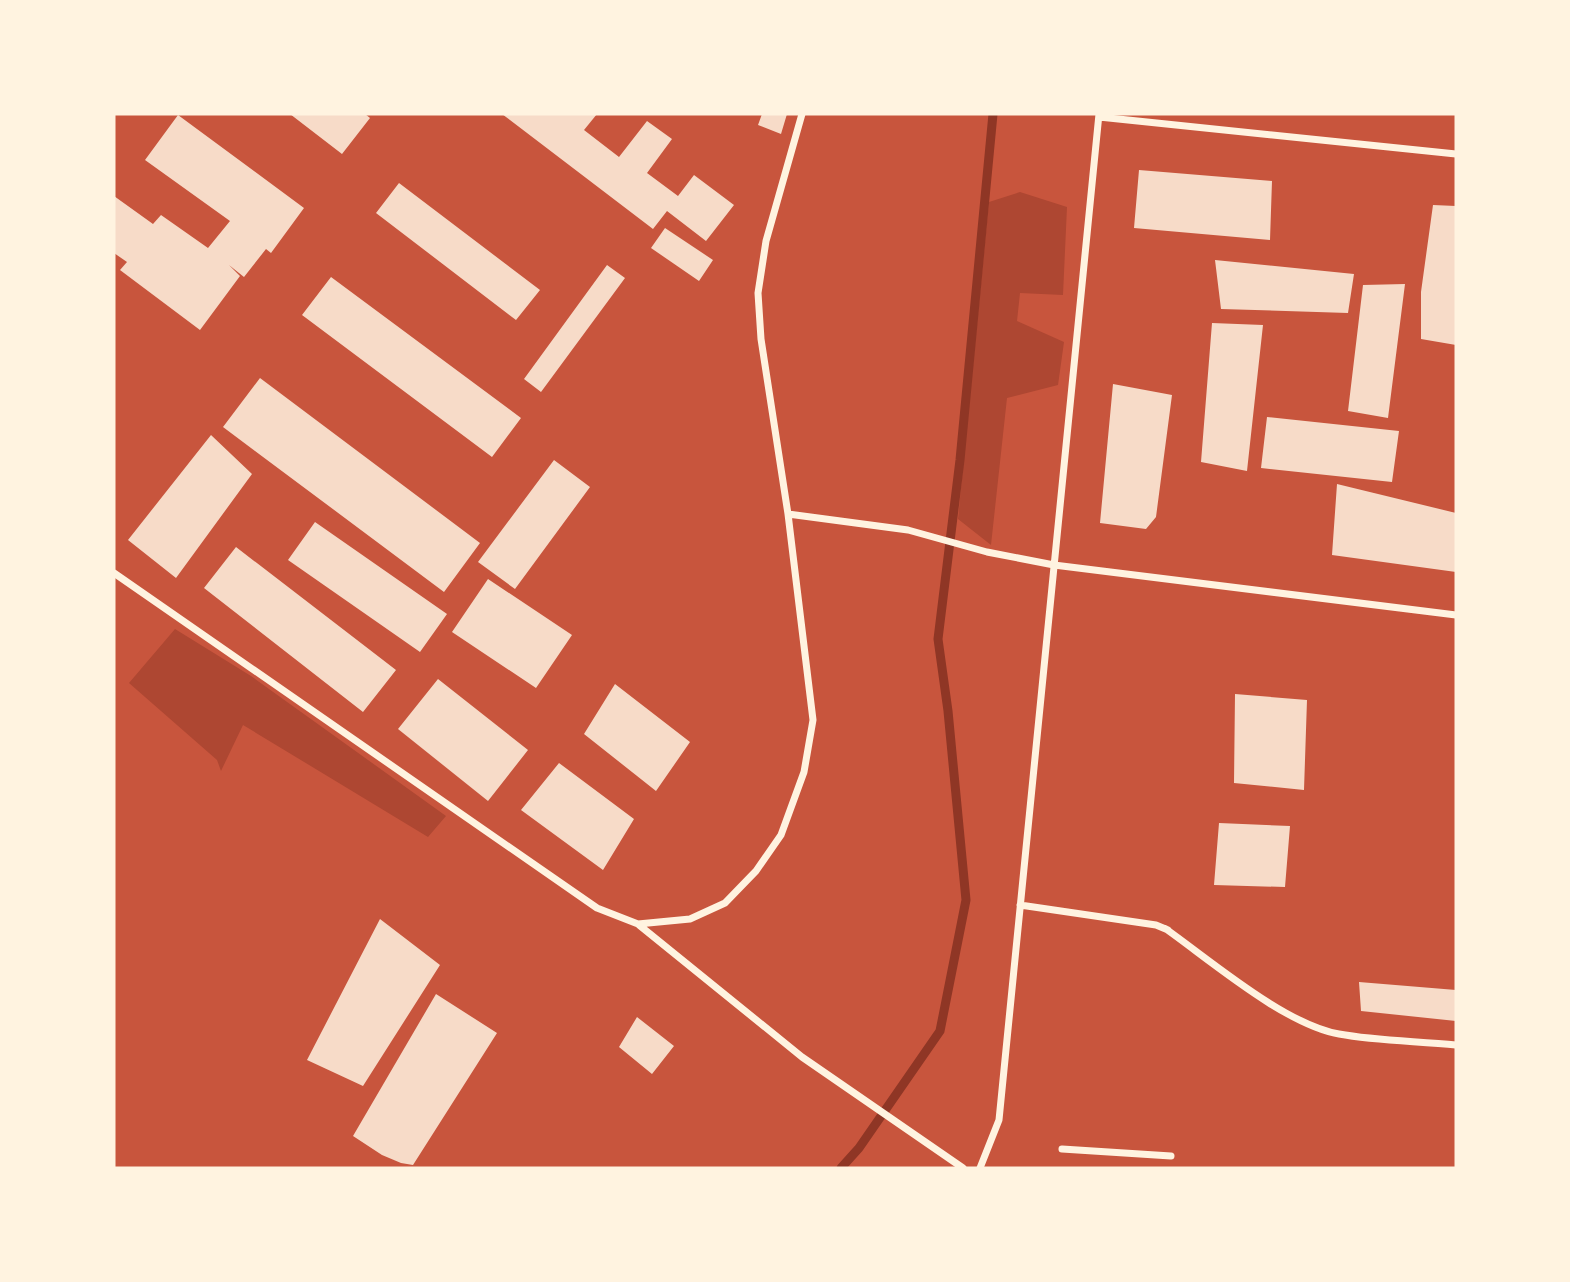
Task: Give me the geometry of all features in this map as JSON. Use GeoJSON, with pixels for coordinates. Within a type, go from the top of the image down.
{"type":"FeatureCollection","features":[{"type":"Feature","properties":{"kind":"street"},"geometry":{"type":"LineString","coordinates":[[638,924],[690,919],[725,903],[756,871],[780,835],[804,772],[813,720],[789,514],[761,339],[758,293],[766,241],[802,114]]}},
{"type":"Feature","properties":{"kind":"street"},"geometry":{"type":"LineString","coordinates":[[980,1168],[999,1120],[1099,115],[1456,154]]}},
{"type":"Feature","properties":{"kind":"street"},"geometry":{"type":"LineString","coordinates":[[789,514],[908,530],[987,552],[1054,565],[1456,615]]}},
{"type":"Feature","properties":{"kind":"street"},"geometry":{"type":"LineString","coordinates":[[114,573],[597,908],[638,924],[802,1058],[963,1168]]}},
{"type":"Feature","properties":{"kind":"street"},"geometry":{"type":"LineString","coordinates":[[1020,905],[1156,925],[1166,929],[1267,1001],[1306,1024],[1337,1034],[1456,1045]]}},
{"type":"Feature","properties":{"kind":"street"},"geometry":{"type":"LineString","coordinates":[[1062,1149],[1171,1156]]}},
{"type":"Feature","properties":{"kind":"shaded area"},"geometry":{"type":"Polygon","coordinates":[[[1020,192],[1067,207],[1063,295],[1020,293],[1017,321],[1064,342],[1058,385],[1007,398],[991,545],[958,519],[989,202],[1020,192]]]}},
{"type":"Feature","properties":{"kind":"shaded area"},"geometry":{"type":"Polygon","coordinates":[[[175,629],[251,676],[446,816],[428,837],[243,725],[221,771],[217,760],[129,683],[175,629]]]}},
{"type":"Feature","properties":{"kind":"building"},"geometry":{"type":"Polygon","coordinates":[[[290,114],[365,114],[370,118],[342,154],[290,114]]]}},
{"type":"Feature","properties":{"kind":"building"},"geometry":{"type":"Polygon","coordinates":[[[502,114],[597,114],[584,130],[619,157],[647,121],[672,139],[647,173],[678,196],[694,175],[734,205],[706,241],[667,211],[653,229],[502,114]]]}},
{"type":"Feature","properties":{"kind":"building"},"geometry":{"type":"Polygon","coordinates":[[[762,114],[787,114],[781,134],[758,125],[762,114]]]}},
{"type":"Feature","properties":{"kind":"building"},"geometry":{"type":"Polygon","coordinates":[[[178,115],[304,208],[271,253],[266,249],[244,277],[229,265],[240,276],[200,330],[120,270],[127,262],[114,253],[114,196],[153,224],[161,215],[208,248],[230,221],[145,160],[178,115]]]}},
{"type":"Feature","properties":{"kind":"building"},"geometry":{"type":"Polygon","coordinates":[[[1139,170],[1272,181],[1270,240],[1134,228],[1139,170]]]}},
{"type":"Feature","properties":{"kind":"building"},"geometry":{"type":"Polygon","coordinates":[[[399,183],[540,290],[516,320],[376,213],[399,183]]]}},
{"type":"Feature","properties":{"kind":"building"},"geometry":{"type":"Polygon","coordinates":[[[1433,205],[1456,206],[1456,345],[1421,339],[1421,292],[1433,205]]]}},
{"type":"Feature","properties":{"kind":"building"},"geometry":{"type":"Polygon","coordinates":[[[665,228],[713,260],[699,281],[651,248],[665,228]]]}},
{"type":"Feature","properties":{"kind":"building"},"geometry":{"type":"Polygon","coordinates":[[[1215,260],[1354,274],[1348,313],[1221,309],[1215,260]]]}},
{"type":"Feature","properties":{"kind":"building"},"geometry":{"type":"Polygon","coordinates":[[[607,265],[625,278],[541,392],[524,379],[607,265]]]}},
{"type":"Feature","properties":{"kind":"building"},"geometry":{"type":"Polygon","coordinates":[[[331,277],[521,418],[492,457],[302,315],[331,277]]]}},
{"type":"Feature","properties":{"kind":"building"},"geometry":{"type":"Polygon","coordinates":[[[1405,284],[1388,418],[1348,411],[1363,285],[1405,284]]]}},
{"type":"Feature","properties":{"kind":"building"},"geometry":{"type":"Polygon","coordinates":[[[1212,323],[1263,325],[1247,471],[1201,462],[1212,323]]]}},
{"type":"Feature","properties":{"kind":"building"},"geometry":{"type":"Polygon","coordinates":[[[260,378],[480,543],[444,592],[223,427],[260,378]]]}},
{"type":"Feature","properties":{"kind":"building"},"geometry":{"type":"Polygon","coordinates":[[[1113,384],[1172,395],[1156,517],[1146,529],[1100,523],[1113,384]]]}},
{"type":"Feature","properties":{"kind":"building"},"geometry":{"type":"Polygon","coordinates":[[[1267,417],[1399,431],[1392,482],[1261,468],[1267,417]]]}},
{"type":"Feature","properties":{"kind":"building"},"geometry":{"type":"Polygon","coordinates":[[[211,435],[252,474],[176,578],[128,540],[211,435]]]}},
{"type":"Feature","properties":{"kind":"building"},"geometry":{"type":"Polygon","coordinates":[[[554,460],[590,487],[515,589],[478,562],[554,460]]]}},
{"type":"Feature","properties":{"kind":"building"},"geometry":{"type":"Polygon","coordinates":[[[1337,484],[1456,513],[1456,572],[1332,555],[1337,484]]]}},
{"type":"Feature","properties":{"kind":"building"},"geometry":{"type":"Polygon","coordinates":[[[315,522],[447,614],[420,652],[288,560],[315,522]]]}},
{"type":"Feature","properties":{"kind":"building"},"geometry":{"type":"Polygon","coordinates":[[[236,547],[396,670],[363,712],[204,588],[236,547]]]}},
{"type":"Feature","properties":{"kind":"building"},"geometry":{"type":"Polygon","coordinates":[[[488,579],[572,635],[536,688],[452,632],[488,579]]]}},
{"type":"Feature","properties":{"kind":"building"},"geometry":{"type":"Polygon","coordinates":[[[438,679],[528,750],[488,801],[398,729],[438,679]]]}},
{"type":"Feature","properties":{"kind":"building"},"geometry":{"type":"Polygon","coordinates":[[[615,684],[690,742],[656,791],[584,734],[615,684]]]}},
{"type":"Feature","properties":{"kind":"building"},"geometry":{"type":"Polygon","coordinates":[[[1235,694],[1307,700],[1304,790],[1234,783],[1235,694]]]}},
{"type":"Feature","properties":{"kind":"building"},"geometry":{"type":"Polygon","coordinates":[[[559,763],[634,819],[603,870],[521,810],[559,763]]]}},
{"type":"Feature","properties":{"kind":"building"},"geometry":{"type":"Polygon","coordinates":[[[1219,823],[1290,826],[1285,887],[1214,885],[1219,823]]]}},
{"type":"Feature","properties":{"kind":"building"},"geometry":{"type":"Polygon","coordinates":[[[380,919],[440,965],[363,1086],[307,1060],[380,919]]]}},
{"type":"Feature","properties":{"kind":"building"},"geometry":{"type":"Polygon","coordinates":[[[1359,982],[1456,990],[1456,1021],[1361,1011],[1359,982]]]}},
{"type":"Feature","properties":{"kind":"building"},"geometry":{"type":"Polygon","coordinates":[[[436,994],[497,1033],[413,1165],[401,1163],[382,1155],[353,1136],[436,994]]]}},
{"type":"Feature","properties":{"kind":"building"},"geometry":{"type":"Polygon","coordinates":[[[637,1017],[674,1046],[652,1074],[619,1047],[637,1017]]]}},
{"type":"Feature","properties":{"kind":"waterway"},"geometry":{"type":"LineString","coordinates":[[841,1168],[859,1148],[940,1031],[966,900],[948,711],[938,639],[960,460],[993,114]]}}]}
